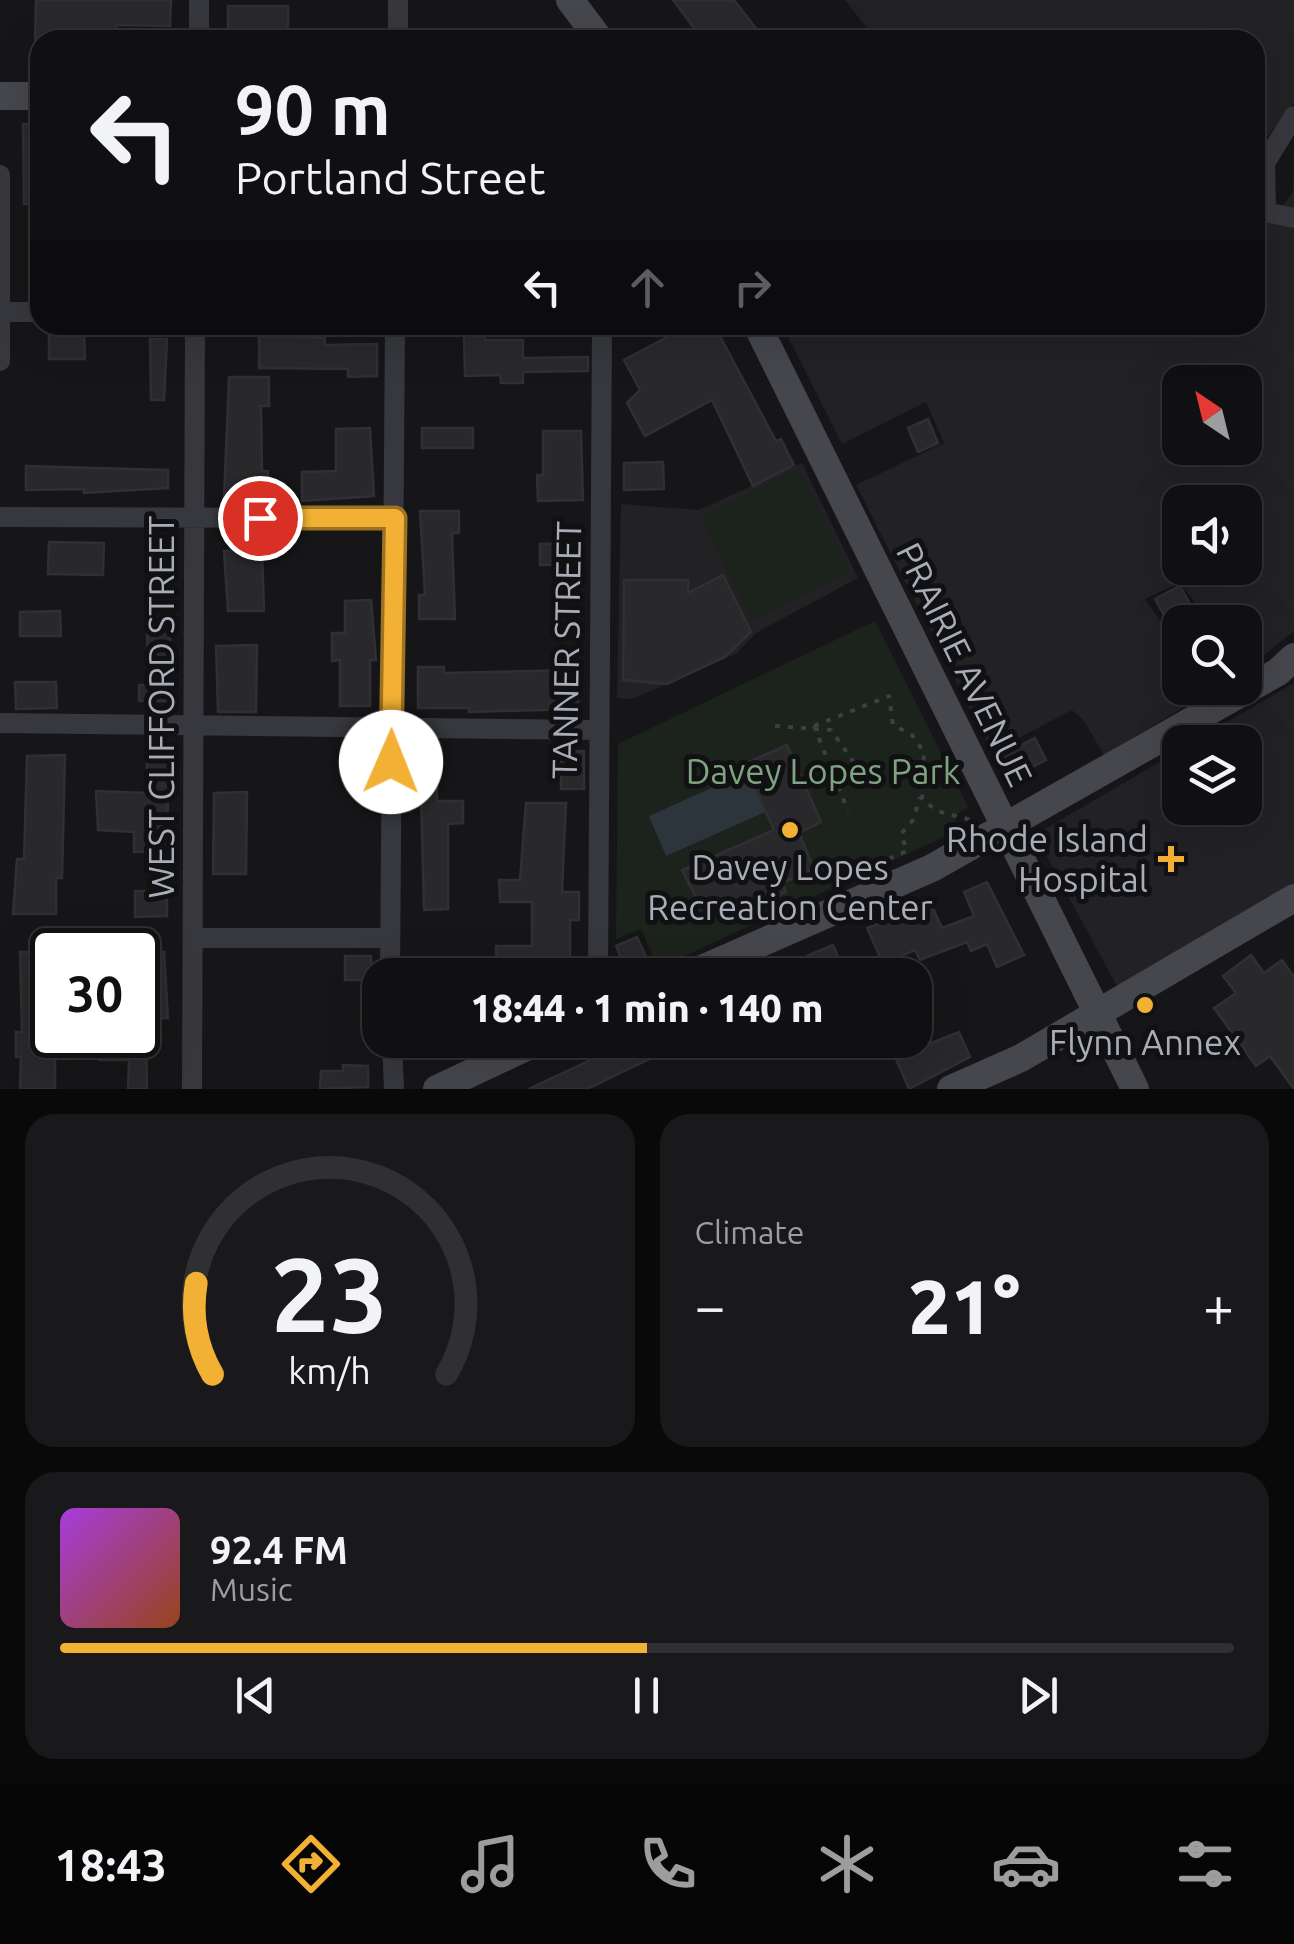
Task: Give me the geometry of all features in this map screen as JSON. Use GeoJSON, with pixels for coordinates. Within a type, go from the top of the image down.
{"type":"FeatureCollection","features":[{"type":"Feature","properties":{"kind":"street"},"geometry":{"type":"LineString","coordinates":[[199,0],[199,30]]}},
{"type":"Feature","properties":{"kind":"street"},"geometry":{"type":"LineString","coordinates":[[398,0],[398,30]]}},
{"type":"Feature","properties":{"kind":"street"},"geometry":{"type":"LineString","coordinates":[[570,0],[592,30]]}},
{"type":"Feature","properties":{"kind":"street"},"geometry":{"type":"LineString","coordinates":[[0,96],[30,96]]}},
{"type":"Feature","properties":{"kind":"street"},"geometry":{"type":"LineString","coordinates":[[1265,163],[1294,116]]}},
{"type":"Feature","properties":{"kind":"street"},"geometry":{"type":"LineString","coordinates":[[0,175],[0,362]]}},
{"type":"Feature","properties":{"kind":"street"},"geometry":{"type":"LineString","coordinates":[[1265,211],[1294,218]]}},
{"type":"Feature","properties":{"kind":"street"},"geometry":{"type":"LineString","coordinates":[[1,312],[30,312]]}},
{"type":"Feature","properties":{"kind":"street","name":"WEST CLIFFORD STREET"},"geometry":{"type":"LineString","coordinates":[[192,1089],[195,335]]}},
{"type":"Feature","properties":{"kind":"street"},"geometry":{"type":"LineString","coordinates":[[390,958],[396,335]]}},
{"type":"Feature","properties":{"kind":"street","name":"TANNER STREET"},"geometry":{"type":"LineString","coordinates":[[598,958],[602,335]]}},
{"type":"Feature","properties":{"kind":"street","name":"PRAIRIE AVENUE"},"geometry":{"type":"LineString","coordinates":[[761,335],[1135,1089]]}},
{"type":"Feature","properties":{"kind":"street"},"geometry":{"type":"LineString","coordinates":[[0,517],[395,518]]}},
{"type":"Feature","properties":{"kind":"street"},"geometry":{"type":"LineString","coordinates":[[727,958],[932,868],[1278,672],[1294,657]]}},
{"type":"Feature","properties":{"kind":"street"},"geometry":{"type":"LineString","coordinates":[[0,723],[597,730]]}},
{"type":"Feature","properties":{"kind":"street"},"geometry":{"type":"LineString","coordinates":[[952,1089],[1021,1058],[1294,898]]}},
{"type":"Feature","properties":{"kind":"street"},"geometry":{"type":"LineString","coordinates":[[194,938],[390,938]]}},
{"type":"Feature","properties":{"kind":"street"},"geometry":{"type":"LineString","coordinates":[[393,1058],[394,1089]]}},
{"type":"Feature","properties":{"kind":"street"},"geometry":{"type":"LineString","coordinates":[[437,1089],[503,1058]]}},
{"type":"Feature","properties":{"kind":"path"},"geometry":{"type":"LineString","coordinates":[[814,726],[889,696],[893,724],[912,735],[924,752],[916,814],[901,834],[907,851],[877,864]]}},
{"type":"Feature","properties":{"kind":"path"},"geometry":{"type":"LineString","coordinates":[[775,726],[832,730],[857,767],[854,793]]}},
{"type":"Feature","properties":{"kind":"path"},"geometry":{"type":"LineString","coordinates":[[814,726],[848,811]]}},
{"type":"Feature","properties":{"kind":"path"},"geometry":{"type":"LineString","coordinates":[[920,792],[925,803],[937,811],[1004,829]]}},
{"type":"Feature","properties":{"kind":"shaded area"},"geometry":{"type":"Polygon","coordinates":[[[845,0],[1294,0],[1294,103],[1265,139],[1265,30],[868,30],[845,0]]]}},
{"type":"Feature","properties":{"kind":"shaded area"},"geometry":{"type":"Polygon","coordinates":[[[1294,146],[1294,631],[1262,657],[1262,605],[1198,605],[1181,585],[1262,585],[1262,485],[1162,485],[1162,585],[1175,585],[1145,599],[1162,623],[1162,705],[1188,705],[1104,755],[1084,721],[1072,710],[992,752],[856,485],[944,443],[926,402],[842,444],[787,335],[1265,335],[1265,224],[1270,223],[1293,192],[1294,146]]]}},
{"type":"Feature","properties":{"kind":"shaded area"},"geometry":{"type":"Polygon","coordinates":[[[802,463],[858,578],[756,633],[737,653],[632,699],[617,698],[621,504],[699,510],[802,463]]]}},
{"type":"Feature","properties":{"kind":"shaded area","name":"Rhode Island Hospital"},"geometry":{"type":"Polygon","coordinates":[[[1294,683],[1294,884],[1118,988],[1035,835],[1162,761],[1162,825],[1262,825],[1262,725],[1222,725],[1294,683]]]}},
{"type":"Feature","properties":{"kind":"shaded area"},"geometry":{"type":"Polygon","coordinates":[[[747,772],[765,812],[666,856],[649,816],[747,772]]]}},
{"type":"Feature","properties":{"kind":"green space"},"geometry":{"type":"Polygon","coordinates":[[[800,468],[851,572],[751,621],[704,527],[705,514],[800,468]]]}},
{"type":"Feature","properties":{"kind":"green space","name":"Davey Lopes Park"},"geometry":{"type":"Polygon","coordinates":[[[875,621],[968,807],[954,816],[959,830],[680,958],[654,958],[641,929],[616,939],[618,744],[875,621]]]}},
{"type":"Feature","properties":{"kind":"building"},"geometry":{"type":"Polygon","coordinates":[[[36,0],[171,0],[170,26],[35,30],[36,0]]]}},
{"type":"Feature","properties":{"kind":"building"},"geometry":{"type":"Polygon","coordinates":[[[673,0],[734,0],[757,30],[696,30],[673,0]]]}},
{"type":"Feature","properties":{"kind":"building"},"geometry":{"type":"Polygon","coordinates":[[[228,6],[288,6],[288,30],[228,30],[228,6]]]}},
{"type":"Feature","properties":{"kind":"building"},"geometry":{"type":"Polygon","coordinates":[[[23,124],[30,124],[30,204],[24,204],[23,124]]]}},
{"type":"Feature","properties":{"kind":"building"},"geometry":{"type":"Polygon","coordinates":[[[49,335],[84,335],[85,359],[49,359],[49,335]]]}},
{"type":"Feature","properties":{"kind":"building"},"geometry":{"type":"Polygon","coordinates":[[[464,335],[484,335],[485,340],[523,340],[523,358],[588,357],[588,371],[523,372],[523,383],[501,383],[500,375],[465,376],[464,335]]]}},
{"type":"Feature","properties":{"kind":"building"},"geometry":{"type":"Polygon","coordinates":[[[671,335],[719,335],[776,441],[781,439],[794,465],[753,486],[712,400],[645,436],[627,403],[640,390],[624,360],[671,335]]]}},
{"type":"Feature","properties":{"kind":"building"},"geometry":{"type":"Polygon","coordinates":[[[259,336],[325,338],[325,345],[377,344],[377,376],[348,377],[348,369],[259,368],[259,336]]]}},
{"type":"Feature","properties":{"kind":"building"},"geometry":{"type":"Polygon","coordinates":[[[150,339],[167,339],[164,400],[151,400],[150,339]]]}},
{"type":"Feature","properties":{"kind":"building"},"geometry":{"type":"Polygon","coordinates":[[[229,377],[269,377],[269,406],[261,406],[262,471],[268,471],[268,498],[224,499],[229,377]]]}},
{"type":"Feature","properties":{"kind":"building"},"geometry":{"type":"Polygon","coordinates":[[[928,419],[938,443],[918,452],[908,428],[928,419]]]}},
{"type":"Feature","properties":{"kind":"building"},"geometry":{"type":"Polygon","coordinates":[[[370,428],[374,496],[302,501],[302,472],[336,471],[336,429],[370,428]]]}},
{"type":"Feature","properties":{"kind":"building"},"geometry":{"type":"Polygon","coordinates":[[[422,428],[473,428],[473,448],[422,448],[422,428]]]}},
{"type":"Feature","properties":{"kind":"building"},"geometry":{"type":"Polygon","coordinates":[[[543,431],[581,431],[583,500],[538,501],[537,475],[543,475],[543,431]]]}},
{"type":"Feature","properties":{"kind":"building"},"geometry":{"type":"Polygon","coordinates":[[[663,462],[664,489],[624,490],[624,463],[663,462]]]}},
{"type":"Feature","properties":{"kind":"building"},"geometry":{"type":"Polygon","coordinates":[[[26,466],[168,470],[168,488],[84,493],[84,489],[26,490],[26,466]]]}},
{"type":"Feature","properties":{"kind":"building"},"geometry":{"type":"Polygon","coordinates":[[[420,511],[459,511],[459,533],[452,533],[455,619],[419,619],[419,595],[425,595],[420,511]]]}},
{"type":"Feature","properties":{"kind":"building"},"geometry":{"type":"Polygon","coordinates":[[[49,542],[104,543],[103,575],[48,574],[49,542]]]}},
{"type":"Feature","properties":{"kind":"building"},"geometry":{"type":"Polygon","coordinates":[[[581,543],[582,564],[540,565],[540,544],[581,543]]]}},
{"type":"Feature","properties":{"kind":"building"},"geometry":{"type":"Polygon","coordinates":[[[262,550],[264,611],[228,611],[224,551],[262,550]]]}},
{"type":"Feature","properties":{"kind":"building"},"geometry":{"type":"Polygon","coordinates":[[[723,575],[751,632],[725,657],[667,684],[623,680],[624,580],[688,580],[688,593],[723,575]]]}},
{"type":"Feature","properties":{"kind":"building"},"geometry":{"type":"Polygon","coordinates":[[[1180,586],[1189,602],[1162,605],[1162,611],[1155,599],[1180,586]]]}},
{"type":"Feature","properties":{"kind":"building"},"geometry":{"type":"Polygon","coordinates":[[[371,600],[376,660],[370,660],[370,706],[340,706],[340,660],[332,661],[332,633],[345,633],[345,601],[371,600]]]}},
{"type":"Feature","properties":{"kind":"building"},"geometry":{"type":"Polygon","coordinates":[[[60,611],[61,636],[20,636],[20,612],[60,611]]]}},
{"type":"Feature","properties":{"kind":"building"},"geometry":{"type":"Polygon","coordinates":[[[146,618],[170,618],[170,701],[139,701],[139,685],[150,685],[146,618]]]}},
{"type":"Feature","properties":{"kind":"building"},"geometry":{"type":"Polygon","coordinates":[[[257,645],[256,712],[218,712],[216,646],[257,645]]]}},
{"type":"Feature","properties":{"kind":"building"},"geometry":{"type":"Polygon","coordinates":[[[418,667],[444,667],[444,673],[578,670],[578,709],[469,712],[469,708],[418,708],[418,667]]]}},
{"type":"Feature","properties":{"kind":"building"},"geometry":{"type":"Polygon","coordinates":[[[15,682],[56,682],[57,708],[16,709],[15,682]]]}},
{"type":"Feature","properties":{"kind":"building"},"geometry":{"type":"Polygon","coordinates":[[[1035,738],[1046,760],[1008,779],[998,757],[1035,738]]]}},
{"type":"Feature","properties":{"kind":"building","name":"Davey Lopes Recreation Center"},"geometry":{"type":"Polygon","coordinates":[[[787,745],[821,822],[799,833],[814,869],[782,883],[786,892],[752,909],[742,912],[738,902],[706,917],[682,870],[774,830],[744,764],[787,745]]]}},
{"type":"Feature","properties":{"kind":"building"},"geometry":{"type":"Polygon","coordinates":[[[411,748],[436,748],[437,801],[463,801],[463,823],[448,824],[448,909],[424,910],[421,794],[412,794],[411,748]]]}},
{"type":"Feature","properties":{"kind":"building"},"geometry":{"type":"Polygon","coordinates":[[[584,751],[584,789],[561,789],[561,752],[584,751]]]}},
{"type":"Feature","properties":{"kind":"building"},"geometry":{"type":"Polygon","coordinates":[[[147,754],[172,754],[172,774],[167,774],[169,851],[134,852],[134,832],[98,830],[96,791],[147,793],[147,754]]]}},
{"type":"Feature","properties":{"kind":"building"},"geometry":{"type":"Polygon","coordinates":[[[65,755],[62,878],[56,878],[56,914],[13,914],[17,859],[24,859],[27,756],[65,755]]]}},
{"type":"Feature","properties":{"kind":"building"},"geometry":{"type":"Polygon","coordinates":[[[247,792],[246,874],[213,874],[214,793],[247,792]]]}},
{"type":"Feature","properties":{"kind":"building"},"geometry":{"type":"Polygon","coordinates":[[[526,803],[566,803],[562,892],[579,892],[579,920],[570,920],[570,958],[496,958],[496,946],[532,946],[532,902],[500,902],[499,880],[520,880],[526,803]]]}},
{"type":"Feature","properties":{"kind":"building"},"geometry":{"type":"Polygon","coordinates":[[[987,882],[1024,955],[997,967],[987,944],[971,951],[967,942],[925,958],[919,958],[915,950],[897,958],[880,958],[867,928],[931,904],[942,928],[974,916],[964,892],[987,882]]]}},
{"type":"Feature","properties":{"kind":"building"},"geometry":{"type":"Polygon","coordinates":[[[135,891],[167,891],[167,916],[135,917],[135,891]]]}},
{"type":"Feature","properties":{"kind":"building"},"geometry":{"type":"Polygon","coordinates":[[[637,937],[646,958],[621,958],[616,946],[637,937]]]}},
{"type":"Feature","properties":{"kind":"building"},"geometry":{"type":"Polygon","coordinates":[[[833,945],[839,958],[808,958],[833,945]]]}},
{"type":"Feature","properties":{"kind":"building"},"geometry":{"type":"Polygon","coordinates":[[[20,952],[30,952],[30,1058],[55,1058],[55,1089],[20,1089],[21,1057],[16,1057],[16,1032],[22,1032],[20,952]]]}},
{"type":"Feature","properties":{"kind":"building"},"geometry":{"type":"Polygon","coordinates":[[[160,952],[164,952],[168,1018],[160,1018],[160,952]]]}},
{"type":"Feature","properties":{"kind":"building"},"geometry":{"type":"Polygon","coordinates":[[[1251,955],[1264,973],[1282,960],[1294,977],[1294,1089],[1270,1056],[1256,1066],[1214,1008],[1236,993],[1223,976],[1251,955]]]}},
{"type":"Feature","properties":{"kind":"building"},"geometry":{"type":"Polygon","coordinates":[[[345,956],[371,956],[362,958],[362,980],[345,980],[345,956]]]}},
{"type":"Feature","properties":{"kind":"building"},"geometry":{"type":"Polygon","coordinates":[[[959,1032],[970,1057],[909,1089],[895,1058],[932,1058],[932,1043],[959,1032]]]}},
{"type":"Feature","properties":{"kind":"building"},"geometry":{"type":"Polygon","coordinates":[[[146,1058],[147,1089],[128,1089],[129,1060],[99,1060],[146,1058]]]}},
{"type":"Feature","properties":{"kind":"building"},"geometry":{"type":"Polygon","coordinates":[[[595,1058],[652,1058],[587,1089],[529,1089],[595,1058]]]}},
{"type":"Feature","properties":{"kind":"building"},"geometry":{"type":"Polygon","coordinates":[[[343,1065],[368,1066],[368,1087],[320,1089],[321,1071],[343,1071],[343,1065]]]}},
{"type":"Feature","properties":{"kind":"place","name":"Davey Lopes Recreation Center"},"geometry":{"type":"Point","coordinates":[790,830]}},
{"type":"Feature","properties":{"kind":"place","name":"Rhode Island Hospital"},"geometry":{"type":"Point","coordinates":[1171,859]}},
{"type":"Feature","properties":{"kind":"place","name":"Flynn Annex"},"geometry":{"type":"Point","coordinates":[1145,1005]}},
{"type":"Feature","properties":{"kind":"route"},"geometry":{"type":"LineString","coordinates":[[260,518],[395,518],[391,762]]}}]}
